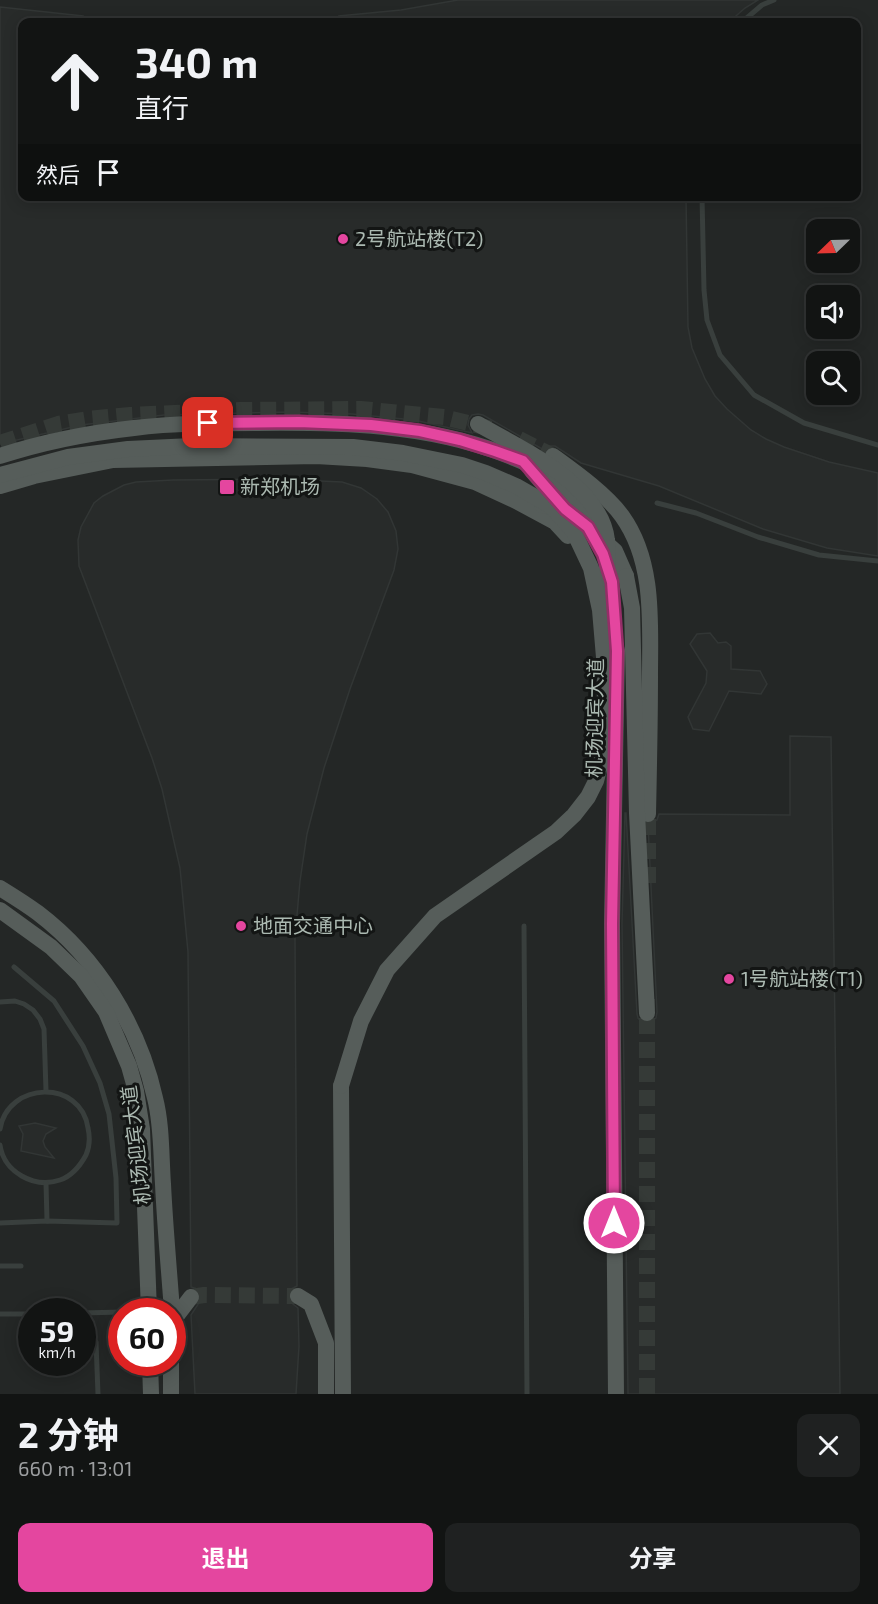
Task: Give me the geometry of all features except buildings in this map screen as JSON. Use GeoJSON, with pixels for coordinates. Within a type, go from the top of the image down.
{"type":"FeatureCollection","features":[{"type":"Feature","properties":{"kind":"main road"},"geometry":{"type":"LineString","coordinates":[[0,456],[36,445],[134,428],[208,423],[299,422],[371,425],[420,431],[460,440],[523,461],[557,481],[593,519],[615,551],[626,576],[632,608],[637,813],[647,1013]]}},
{"type":"Feature","properties":{"kind":"main road"},"geometry":{"type":"LineString","coordinates":[[478,424],[550,465],[571,482],[597,511],[607,538],[608,561],[600,610]]}},
{"type":"Feature","properties":{"kind":"main road"},"geometry":{"type":"LineString","coordinates":[[0,475],[68,457],[128,449],[192,446],[353,447],[403,453],[462,465],[516,486],[551,506],[574,532],[591,568],[600,610],[605,669],[603,754],[596,781],[588,797],[574,815],[556,832],[435,916],[387,970],[361,1021],[341,1086],[343,1394]]}},
{"type":"Feature","properties":{"kind":"main road","name":"机场迎宾大道"},"geometry":{"type":"LineString","coordinates":[[0,486],[34,476],[113,460],[316,456],[367,459],[412,465],[475,482],[555,522],[582,551],[600,581],[617,651],[612,924],[616,1394]]}},
{"type":"Feature","properties":{"kind":"main road"},"geometry":{"type":"LineString","coordinates":[[553,456],[601,494],[621,515],[633,534],[644,565],[650,606],[648,814]]}},
{"type":"Feature","properties":{"kind":"main road"},"geometry":{"type":"LineString","coordinates":[[523,461],[565,509],[615,551]]}},
{"type":"Feature","properties":{"kind":"main road"},"geometry":{"type":"LineString","coordinates":[[516,501],[565,509]]}},
{"type":"Feature","properties":{"kind":"main road"},"geometry":{"type":"LineString","coordinates":[[588,527],[603,554],[612,582],[617,651]]}},
{"type":"Feature","properties":{"kind":"main road","name":"机场迎宾大道"},"geometry":{"type":"LineString","coordinates":[[0,888],[38,913],[78,948],[110,990],[140,1049],[156,1100],[171,1298]]}},
{"type":"Feature","properties":{"kind":"main road"},"geometry":{"type":"LineString","coordinates":[[0,910],[51,946],[81,976],[106,1012],[122,1047],[136,1091],[142,1129],[148,1298]]}},
{"type":"Feature","properties":{"kind":"main road"},"geometry":{"type":"LineString","coordinates":[[297,1296],[311,1304],[326,1343],[326,1394]]}},
{"type":"Feature","properties":{"kind":"main road"},"geometry":{"type":"LineString","coordinates":[[186,1304],[191,1297]]}},
{"type":"Feature","properties":{"kind":"main road"},"geometry":{"type":"LineString","coordinates":[[150,1376],[150,1394]]}},
{"type":"Feature","properties":{"kind":"main road"},"geometry":{"type":"LineString","coordinates":[[171,1376],[171,1394]]}},
{"type":"Feature","properties":{"kind":"lane"},"geometry":{"type":"LineString","coordinates":[[747,18],[762,5],[774,0]]}},
{"type":"Feature","properties":{"kind":"lane"},"geometry":{"type":"LineString","coordinates":[[702,201],[707,320],[720,355],[754,395],[804,423],[878,445]]}},
{"type":"Feature","properties":{"kind":"lane"},"geometry":{"type":"LineString","coordinates":[[657,503],[696,513],[758,537],[819,555],[878,561]]}},
{"type":"Feature","properties":{"kind":"lane"},"geometry":{"type":"LineString","coordinates":[[524,926],[528,1394]]}},
{"type":"Feature","properties":{"kind":"lane"},"geometry":{"type":"LineString","coordinates":[[0,1223],[47,1221],[117,1223],[116,1178],[109,1114],[100,1083],[83,1046],[54,1001],[14,967]]}},
{"type":"Feature","properties":{"kind":"lane"},"geometry":{"type":"LineString","coordinates":[[0,1002],[15,1001],[24,1004],[40,1019],[44,1029],[46,1091]]}},
{"type":"Feature","properties":{"kind":"lane"},"geometry":{"type":"LineString","coordinates":[[0,1129],[8,1109],[18,1099],[32,1093],[46,1091],[60,1094],[82,1111],[88,1123],[90,1137],[88,1151],[82,1163],[60,1180],[46,1183],[32,1181],[19,1175],[8,1164],[0,1145]]}},
{"type":"Feature","properties":{"kind":"lane"},"geometry":{"type":"LineString","coordinates":[[46,1183],[47,1221]]}},
{"type":"Feature","properties":{"kind":"lane"},"geometry":{"type":"LineString","coordinates":[[0,1266],[21,1266]]}},
{"type":"Feature","properties":{"kind":"lane"},"geometry":{"type":"LineString","coordinates":[[0,1314],[18,1314]]}},
{"type":"Feature","properties":{"kind":"lane"},"geometry":{"type":"LineString","coordinates":[[96,1342],[98,1394]]}},
{"type":"Feature","properties":{"kind":"shaded area"},"geometry":{"type":"Polygon","coordinates":[[[0,0],[878,0],[878,1394],[0,1394],[0,0]]]}},
{"type":"Feature","properties":{"kind":"tunnel"},"geometry":{"type":"LineString","coordinates":[[0,443],[58,424],[88,419],[240,410],[361,409],[444,417],[492,429]]}},
{"type":"Feature","properties":{"kind":"tunnel"},"geometry":{"type":"LineString","coordinates":[[519,439],[553,456]]}},
{"type":"Feature","properties":{"kind":"tunnel"},"geometry":{"type":"LineString","coordinates":[[648,814],[648,883]]}},
{"type":"Feature","properties":{"kind":"tunnel"},"geometry":{"type":"LineString","coordinates":[[647,999],[647,1394]]}},
{"type":"Feature","properties":{"kind":"tunnel"},"geometry":{"type":"LineString","coordinates":[[191,1297],[204,1295],[298,1296]]}},
{"type":"Feature","properties":{"kind":"place","name":"2号航站楼(T2)"},"geometry":{"type":"Point","coordinates":[343,239]}},
{"type":"Feature","properties":{"kind":"place","name":"新郑机场"},"geometry":{"type":"Point","coordinates":[227,487]}},
{"type":"Feature","properties":{"kind":"place","name":"地面交通中心"},"geometry":{"type":"Point","coordinates":[241,926]}},
{"type":"Feature","properties":{"kind":"place","name":"1号航站楼(T1)"},"geometry":{"type":"Point","coordinates":[729,979]}},
{"type":"Feature","properties":{"kind":"route"},"geometry":{"type":"LineString","coordinates":[[208,423],[299,422],[371,425],[420,431],[495,451],[523,461],[565,509],[588,527],[603,554],[612,582],[617,651],[612,924],[614,1223]]}}]}
